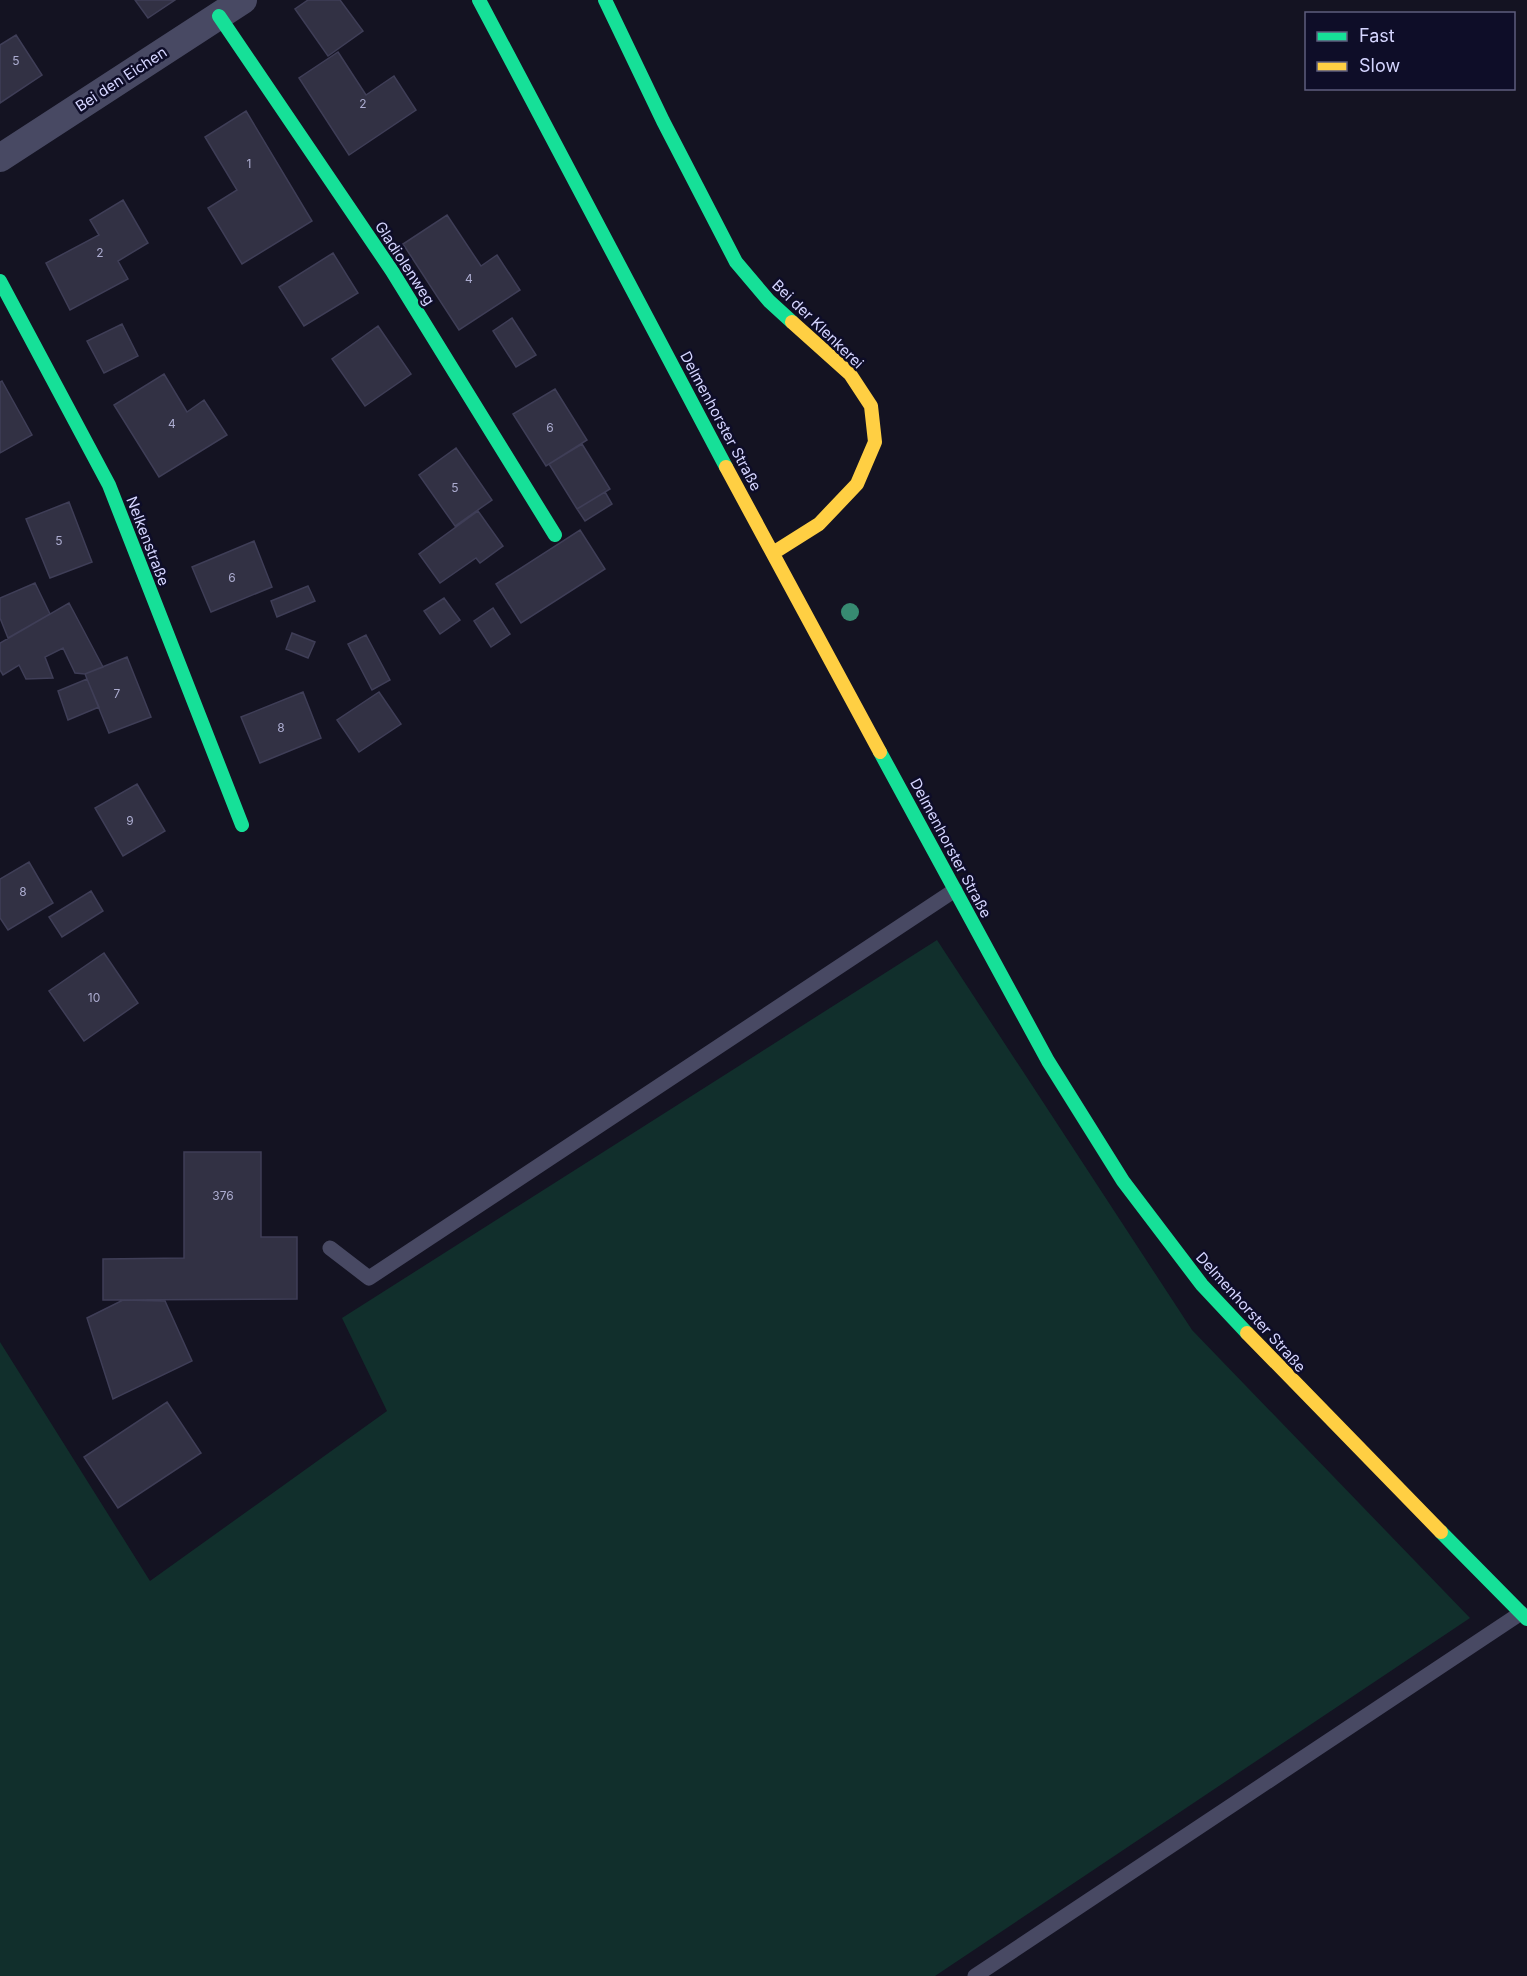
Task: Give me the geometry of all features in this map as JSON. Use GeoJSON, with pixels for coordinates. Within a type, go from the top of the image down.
{"type":"FeatureCollection","features":[{"type":"Feature","properties":{"kind":"street","name":"Bei den Eichen"},"geometry":{"type":"LineString","coordinates":[[0,158],[243,0]]}},
{"type":"Feature","properties":{"kind":"street","name":"Delmenhorster Straße"},"geometry":{"type":"LineString","coordinates":[[478,0],[773,553],[1048,1061],[1123,1181],[1202,1285],[1274,1363],[1524,1616]]}},
{"type":"Feature","properties":{"kind":"street","name":"Bei der Klenkerei"},"geometry":{"type":"LineString","coordinates":[[606,0],[663,121],[736,262],[769,301],[850,374],[872,406],[875,442],[857,484],[819,524],[773,553]]}},
{"type":"Feature","properties":{"kind":"street","name":"Gladiolenweg"},"geometry":{"type":"LineString","coordinates":[[219,16],[392,271],[555,535]]}},
{"type":"Feature","properties":{"kind":"street","name":"Nelkenstraße"},"geometry":{"type":"LineString","coordinates":[[0,281],[109,485],[242,825]]}},
{"type":"Feature","properties":{"kind":"lane"},"geometry":{"type":"LineString","coordinates":[[330,1248],[369,1278],[955,890]]}},
{"type":"Feature","properties":{"kind":"lane"},"geometry":{"type":"LineString","coordinates":[[975,1976],[1524,1616]]}},
{"type":"Feature","properties":{"kind":"green space"},"geometry":{"type":"Polygon","coordinates":[[[937,940],[1192,1330],[1470,1618],[935,1976],[0,1976],[0,1342],[150,1581],[387,1411],[342,1318],[937,940]]]}},
{"type":"Feature","properties":{"kind":"building"},"geometry":{"type":"Polygon","coordinates":[[[135,0],[175,0],[148,18],[135,0]]]}},
{"type":"Feature","properties":{"kind":"building"},"geometry":{"type":"Polygon","coordinates":[[[308,0],[340,0],[363,31],[328,56],[295,9],[308,0]]]}},
{"type":"Feature","properties":{"kind":"building"},"geometry":{"type":"Polygon","coordinates":[[[16,35],[42,75],[0,103],[0,45],[16,35]]]}},
{"type":"Feature","properties":{"kind":"building"},"geometry":{"type":"Polygon","coordinates":[[[338,52],[366,95],[394,76],[416,110],[349,155],[299,78],[338,52]]]}},
{"type":"Feature","properties":{"kind":"building"},"geometry":{"type":"Polygon","coordinates":[[[246,111],[312,221],[242,264],[208,208],[237,190],[205,137],[246,111]]]}},
{"type":"Feature","properties":{"kind":"building"},"geometry":{"type":"Polygon","coordinates":[[[123,200],[148,243],[118,261],[128,279],[70,310],[46,263],[99,235],[90,220],[123,200]]]}},
{"type":"Feature","properties":{"kind":"building"},"geometry":{"type":"Polygon","coordinates":[[[447,215],[481,266],[497,255],[520,290],[459,330],[403,244],[447,215]]]}},
{"type":"Feature","properties":{"kind":"building"},"geometry":{"type":"Polygon","coordinates":[[[333,253],[358,293],[304,326],[279,287],[333,253]]]}},
{"type":"Feature","properties":{"kind":"building"},"geometry":{"type":"Polygon","coordinates":[[[512,318],[536,355],[516,367],[493,331],[512,318]]]}},
{"type":"Feature","properties":{"kind":"building"},"geometry":{"type":"Polygon","coordinates":[[[122,324],[138,356],[104,373],[87,341],[122,324]]]}},
{"type":"Feature","properties":{"kind":"building"},"geometry":{"type":"Polygon","coordinates":[[[378,326],[411,374],[365,406],[332,359],[378,326]]]}},
{"type":"Feature","properties":{"kind":"building"},"geometry":{"type":"Polygon","coordinates":[[[164,374],[187,412],[204,400],[227,435],[159,477],[114,405],[164,374]]]}},
{"type":"Feature","properties":{"kind":"building"},"geometry":{"type":"Polygon","coordinates":[[[2,381],[32,435],[0,453],[0,382],[2,381]]]}},
{"type":"Feature","properties":{"kind":"building"},"geometry":{"type":"Polygon","coordinates":[[[555,389],[587,440],[546,466],[513,414],[555,389]]]}},
{"type":"Feature","properties":{"kind":"building"},"geometry":{"type":"Polygon","coordinates":[[[582,444],[610,489],[577,509],[549,464],[582,444]]]}},
{"type":"Feature","properties":{"kind":"building"},"geometry":{"type":"Polygon","coordinates":[[[456,448],[492,500],[455,526],[419,475],[456,448]]]}},
{"type":"Feature","properties":{"kind":"building"},"geometry":{"type":"Polygon","coordinates":[[[605,492],[612,504],[585,521],[577,509],[605,492]]]}},
{"type":"Feature","properties":{"kind":"building"},"geometry":{"type":"Polygon","coordinates":[[[69,502],[92,562],[50,578],[26,519],[69,502]]]}},
{"type":"Feature","properties":{"kind":"building"},"geometry":{"type":"Polygon","coordinates":[[[478,511],[503,546],[480,563],[476,558],[440,583],[419,554],[478,511]]]}},
{"type":"Feature","properties":{"kind":"building"},"geometry":{"type":"Polygon","coordinates":[[[580,530],[605,569],[521,623],[496,584],[580,530]]]}},
{"type":"Feature","properties":{"kind":"building"},"geometry":{"type":"Polygon","coordinates":[[[254,541],[272,587],[211,612],[192,567],[254,541]]]}},
{"type":"Feature","properties":{"kind":"building"},"geometry":{"type":"Polygon","coordinates":[[[35,583],[50,614],[8,638],[0,618],[0,598],[35,583]]]}},
{"type":"Feature","properties":{"kind":"building"},"geometry":{"type":"Polygon","coordinates":[[[308,586],[315,601],[277,617],[271,601],[308,586]]]}},
{"type":"Feature","properties":{"kind":"building"},"geometry":{"type":"Polygon","coordinates":[[[444,598],[460,620],[440,634],[424,611],[444,598]]]}},
{"type":"Feature","properties":{"kind":"building"},"geometry":{"type":"Polygon","coordinates":[[[69,603],[103,667],[85,674],[75,673],[63,648],[45,657],[53,678],[26,679],[19,665],[3,675],[0,670],[0,643],[69,603]]]}},
{"type":"Feature","properties":{"kind":"building"},"geometry":{"type":"Polygon","coordinates":[[[493,608],[510,634],[491,647],[474,621],[493,608]]]}},
{"type":"Feature","properties":{"kind":"building"},"geometry":{"type":"Polygon","coordinates":[[[292,633],[315,642],[308,658],[286,649],[292,633]]]}},
{"type":"Feature","properties":{"kind":"building"},"geometry":{"type":"Polygon","coordinates":[[[366,635],[390,680],[372,690],[348,644],[366,635]]]}},
{"type":"Feature","properties":{"kind":"building"},"geometry":{"type":"Polygon","coordinates":[[[127,657],[151,717],[109,733],[85,674],[127,657]]]}},
{"type":"Feature","properties":{"kind":"building"},"geometry":{"type":"Polygon","coordinates":[[[87,679],[99,707],[68,720],[58,691],[87,679]]]}},
{"type":"Feature","properties":{"kind":"building"},"geometry":{"type":"Polygon","coordinates":[[[303,692],[321,738],[260,763],[241,717],[303,692]]]}},
{"type":"Feature","properties":{"kind":"building"},"geometry":{"type":"Polygon","coordinates":[[[379,692],[401,724],[359,752],[337,720],[379,692]]]}},
{"type":"Feature","properties":{"kind":"building"},"geometry":{"type":"Polygon","coordinates":[[[137,784],[165,831],[123,856],[95,808],[137,784]]]}},
{"type":"Feature","properties":{"kind":"building"},"geometry":{"type":"Polygon","coordinates":[[[29,862],[53,903],[8,930],[0,918],[0,879],[29,862]]]}},
{"type":"Feature","properties":{"kind":"building"},"geometry":{"type":"Polygon","coordinates":[[[91,891],[103,911],[62,937],[49,917],[91,891]]]}},
{"type":"Feature","properties":{"kind":"building"},"geometry":{"type":"Polygon","coordinates":[[[104,953],[138,1003],[84,1041],[49,991],[104,953]]]}},
{"type":"Feature","properties":{"kind":"building"},"geometry":{"type":"Polygon","coordinates":[[[184,1152],[261,1152],[261,1237],[297,1237],[297,1299],[103,1300],[103,1259],[184,1258],[184,1152]]]}},
{"type":"Feature","properties":{"kind":"building"},"geometry":{"type":"Polygon","coordinates":[[[123,1300],[165,1301],[192,1361],[113,1399],[87,1318],[123,1300]]]}},
{"type":"Feature","properties":{"kind":"building"},"geometry":{"type":"Polygon","coordinates":[[[167,1402],[201,1453],[118,1508],[84,1457],[167,1402]]]}},
{"type":"Feature","properties":{"kind":"traffic: fast"},"geometry":{"type":"LineString","coordinates":[[479,0],[726,467]]}},
{"type":"Feature","properties":{"kind":"traffic: fast"},"geometry":{"type":"LineString","coordinates":[[605,0],[663,121],[736,262],[769,301],[792,322]]}},
{"type":"Feature","properties":{"kind":"traffic: fast"},"geometry":{"type":"LineString","coordinates":[[219,16],[392,271],[555,535]]}},
{"type":"Feature","properties":{"kind":"traffic: fast"},"geometry":{"type":"LineString","coordinates":[[0,281],[109,485],[242,825]]}},
{"type":"Feature","properties":{"kind":"traffic: fast"},"geometry":{"type":"LineString","coordinates":[[880,752],[1048,1061],[1123,1181],[1202,1285],[1247,1333]]}},
{"type":"Feature","properties":{"kind":"traffic: fast"},"geometry":{"type":"LineString","coordinates":[[1441,1532],[1527,1619]]}},
{"type":"Feature","properties":{"kind":"traffic: slow"},"geometry":{"type":"LineString","coordinates":[[773,553],[819,524],[857,484],[875,442],[871,406],[850,374],[792,322]]}},
{"type":"Feature","properties":{"kind":"traffic: slow"},"geometry":{"type":"LineString","coordinates":[[726,467],[880,752]]}},
{"type":"Feature","properties":{"kind":"traffic: slow"},"geometry":{"type":"LineString","coordinates":[[1247,1333],[1441,1532]]}}]}
